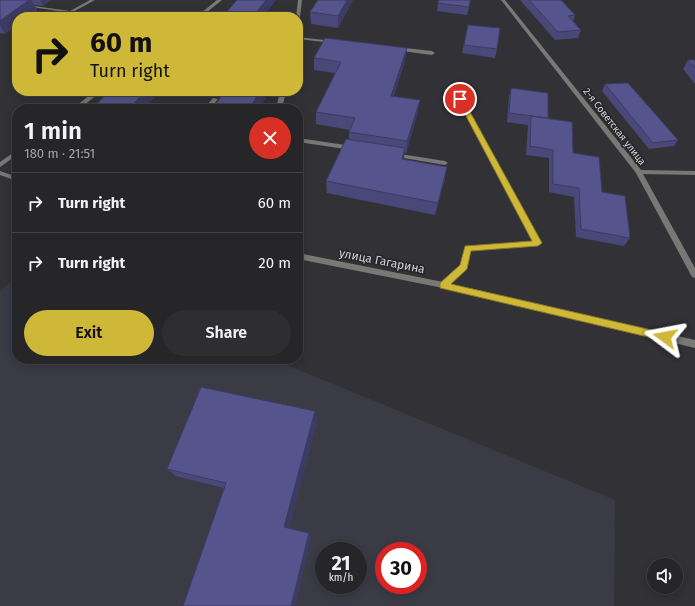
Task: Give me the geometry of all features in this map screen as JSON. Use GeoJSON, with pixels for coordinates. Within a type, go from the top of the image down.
{"type":"FeatureCollection","features":[{"type":"Feature","properties":{"kind":"street"},"geometry":{"type":"LineString","coordinates":[[24,6],[71,12],[92,0]]}},
{"type":"Feature","properties":{"kind":"street"},"geometry":{"type":"LineString","coordinates":[[204,12],[220,0]]}},
{"type":"Feature","properties":{"kind":"street"},"geometry":{"type":"LineString","coordinates":[[299,12],[300,0]]}},
{"type":"Feature","properties":{"kind":"street","name":"2-я Советская улица"},"geometry":{"type":"LineString","coordinates":[[503,0],[640,172],[695,275]]}},
{"type":"Feature","properties":{"kind":"street"},"geometry":{"type":"LineString","coordinates":[[303,39],[337,43]]}},
{"type":"Feature","properties":{"kind":"street"},"geometry":{"type":"LineString","coordinates":[[392,49],[432,54]]}},
{"type":"Feature","properties":{"kind":"street"},"geometry":{"type":"LineString","coordinates":[[82,104],[92,96]]}},
{"type":"Feature","properties":{"kind":"street"},"geometry":{"type":"LineString","coordinates":[[211,104],[215,99]]}},
{"type":"Feature","properties":{"kind":"street"},"geometry":{"type":"LineString","coordinates":[[443,286],[464,266],[468,248],[538,243],[460,99]]}},
{"type":"Feature","properties":{"kind":"street"},"geometry":{"type":"LineString","coordinates":[[303,141],[360,150]]}},
{"type":"Feature","properties":{"kind":"street"},"geometry":{"type":"LineString","coordinates":[[383,154],[445,164]]}},
{"type":"Feature","properties":{"kind":"street"},"geometry":{"type":"LineString","coordinates":[[0,165],[12,156]]}},
{"type":"Feature","properties":{"kind":"street"},"geometry":{"type":"LineString","coordinates":[[640,172],[695,173]]}},
{"type":"Feature","properties":{"kind":"street"},"geometry":{"type":"LineString","coordinates":[[0,173],[12,177]]}},
{"type":"Feature","properties":{"kind":"street","name":"улица Гагарина"},"geometry":{"type":"LineString","coordinates":[[303,257],[443,286],[695,344]]}},
{"type":"Feature","properties":{"kind":"shaded area"},"geometry":{"type":"Polygon","coordinates":[[[12,281],[12,364],[284,364],[615,500],[614,606],[0,606],[0,291],[12,281]]]}},
{"type":"Feature","properties":{"kind":"building"},"geometry":{"type":"Polygon","coordinates":[[[0,0],[29,0],[12,12],[0,21],[0,0]]]}},
{"type":"Feature","properties":{"kind":"building"},"geometry":{"type":"Polygon","coordinates":[[[237,0],[266,0],[257,12],[226,12],[237,0]]]}},
{"type":"Feature","properties":{"kind":"building"},"geometry":{"type":"Polygon","coordinates":[[[318,0],[347,0],[338,16],[310,12],[318,0]]]}},
{"type":"Feature","properties":{"kind":"building"},"geometry":{"type":"Polygon","coordinates":[[[439,0],[470,0],[469,7],[438,3],[439,0]]]}},
{"type":"Feature","properties":{"kind":"building"},"geometry":{"type":"Polygon","coordinates":[[[529,0],[561,0],[575,15],[568,16],[581,30],[558,32],[529,0]]]}},
{"type":"Feature","properties":{"kind":"building"},"geometry":{"type":"Polygon","coordinates":[[[468,25],[500,28],[497,49],[464,45],[468,25]]]}},
{"type":"Feature","properties":{"kind":"building"},"geometry":{"type":"Polygon","coordinates":[[[325,38],[407,48],[391,96],[420,100],[407,141],[349,132],[355,118],[316,112],[341,62],[314,58],[325,38]]]}},
{"type":"Feature","properties":{"kind":"building"},"geometry":{"type":"Polygon","coordinates":[[[688,60],[695,60],[695,68],[688,60]]]}},
{"type":"Feature","properties":{"kind":"building"},"geometry":{"type":"Polygon","coordinates":[[[628,83],[678,140],[653,143],[605,84],[628,83]]]}},
{"type":"Feature","properties":{"kind":"building"},"geometry":{"type":"Polygon","coordinates":[[[511,88],[548,93],[548,118],[509,113],[511,88]]]}},
{"type":"Feature","properties":{"kind":"building"},"geometry":{"type":"Polygon","coordinates":[[[104,96],[141,96],[133,104],[97,104],[104,96]]]}},
{"type":"Feature","properties":{"kind":"building"},"geometry":{"type":"Polygon","coordinates":[[[221,96],[257,96],[252,104],[216,104],[221,96]]]}},
{"type":"Feature","properties":{"kind":"building"},"geometry":{"type":"Polygon","coordinates":[[[531,116],[572,122],[573,153],[599,157],[602,192],[625,196],[630,238],[581,229],[579,188],[553,184],[553,150],[530,146],[531,116]]]}},
{"type":"Feature","properties":{"kind":"building"},"geometry":{"type":"Polygon","coordinates":[[[346,139],[405,148],[402,159],[447,167],[438,203],[326,181],[346,139]]]}},
{"type":"Feature","properties":{"kind":"building"},"geometry":{"type":"Polygon","coordinates":[[[201,387],[315,411],[284,527],[309,533],[291,606],[183,606],[226,483],[167,469],[201,387]]]}},
{"type":"Feature","properties":{"kind":"route"},"geometry":{"type":"LineString","coordinates":[[460,99],[538,243],[468,248],[464,266],[443,286],[665,337]]}}]}
